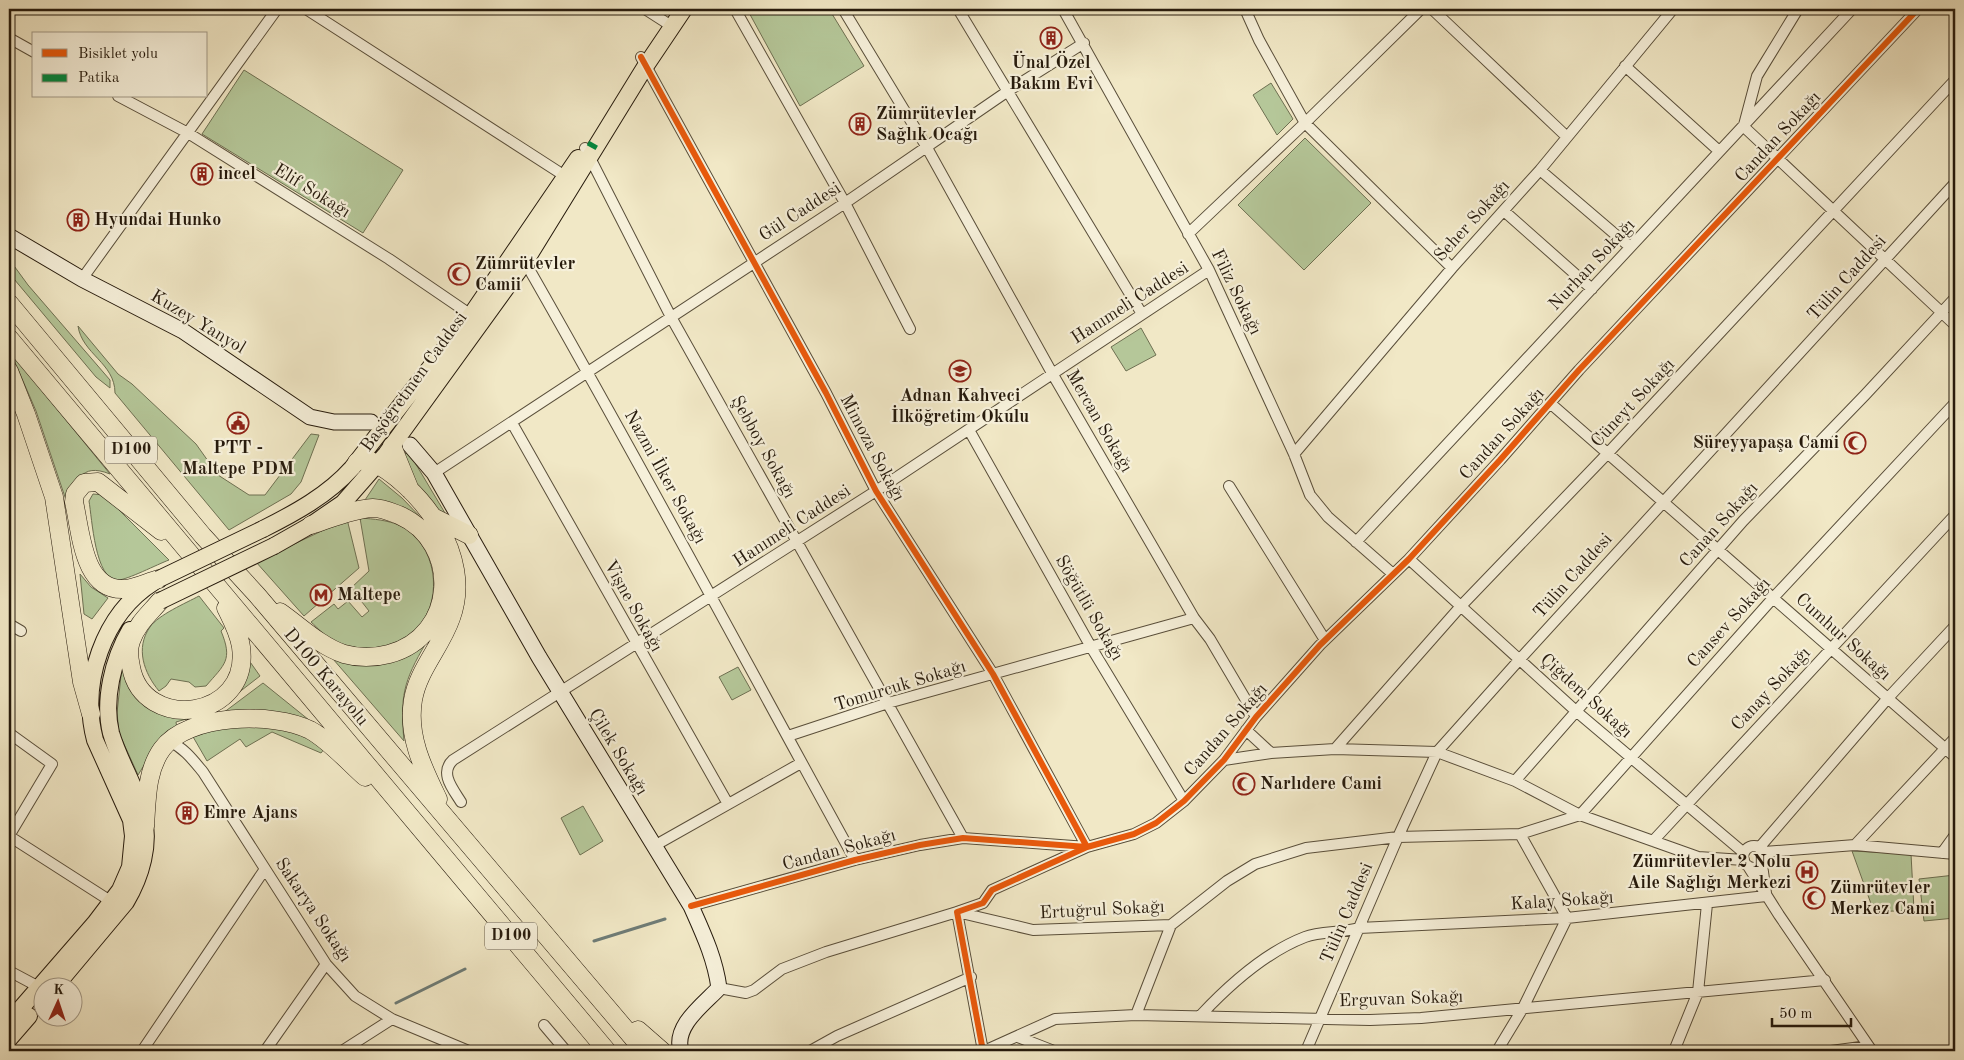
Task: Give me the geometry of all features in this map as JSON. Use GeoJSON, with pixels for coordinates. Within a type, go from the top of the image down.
{"type":"FeatureCollection","features":[{"type":"Feature","properties":{"kind":"highway","name":"D100 Karayolu"},"geometry":{"type":"LineString","coordinates":[[9,302],[203,536],[257,595],[644,1051]]}},
{"type":"Feature","properties":{"kind":"highway","name":"D100 Karayolu"},"geometry":{"type":"LineString","coordinates":[[9,338],[607,1051]]}},
{"type":"Feature","properties":{"kind":"highway"},"geometry":{"type":"LineString","coordinates":[[9,371],[26,414],[54,497],[82,682],[91,714]]}},
{"type":"Feature","properties":{"kind":"highway"},"geometry":{"type":"LineString","coordinates":[[401,446],[411,492]]}},
{"type":"Feature","properties":{"kind":"highway"},"geometry":{"type":"LineString","coordinates":[[357,462],[367,459],[378,465],[411,492],[432,517],[450,548],[456,574],[456,594],[451,620],[415,690],[412,728],[423,769],[448,819]]}},
{"type":"Feature","properties":{"kind":"highway"},"geometry":{"type":"LineString","coordinates":[[159,578],[124,589],[109,586],[94,577],[90,569],[74,502],[75,494],[84,483],[90,481],[104,485],[192,557]]}},
{"type":"Feature","properties":{"kind":"highway"},"geometry":{"type":"LineString","coordinates":[[257,595],[327,646],[349,655],[375,657],[397,652],[426,634],[441,604],[443,580],[437,553],[419,528],[395,514],[373,508],[350,512],[310,525]]}},
{"type":"Feature","properties":{"kind":"highway"},"geometry":{"type":"LineString","coordinates":[[432,517],[469,535]]}},
{"type":"Feature","properties":{"kind":"highway"},"geometry":{"type":"LineString","coordinates":[[160,601],[139,625],[130,642],[130,663],[136,682],[146,695],[163,706],[190,710],[207,707],[228,693],[236,682],[241,665],[239,637],[216,587]]}},
{"type":"Feature","properties":{"kind":"highway"},"geometry":{"type":"LineString","coordinates":[[145,826],[152,770],[159,754],[169,742],[197,726],[222,722],[266,720],[297,725],[326,742],[415,820]]}},
{"type":"Feature","properties":{"kind":"highway"},"geometry":{"type":"LineString","coordinates":[[597,995],[662,1051]]}},
{"type":"Feature","properties":{"kind":"main road","name":"Başöğretmen Caddesi"},"geometry":{"type":"LineString","coordinates":[[59,978],[93,944],[135,887],[144,856],[145,826],[143,814],[110,731],[110,691],[115,665],[125,640],[138,620],[160,601],[274,546],[343,503],[378,465],[401,446],[476,320],[571,180],[643,62],[671,19],[684,9]]}},
{"type":"Feature","properties":{"kind":"main road","name":"Başöğretmen Caddesi"},"geometry":{"type":"LineString","coordinates":[[55,978],[112,902],[126,879],[130,867],[132,825],[95,740],[91,714],[94,671],[106,636],[132,600],[145,587],[159,578],[263,529],[327,492],[345,476],[525,262],[571,180]]}},
{"type":"Feature","properties":{"kind":"main road","name":"Kuzey Yanyol"},"geometry":{"type":"LineString","coordinates":[[9,236],[82,279],[183,331],[310,417],[334,422],[371,422]]}},
{"type":"Feature","properties":{"kind":"main road","name":"Çilek Sokağı"},"geometry":{"type":"LineString","coordinates":[[401,446],[434,473],[560,694],[691,906],[709,945],[716,966],[719,988]]}},
{"type":"Feature","properties":{"kind":"main road"},"geometry":{"type":"LineString","coordinates":[[681,1051],[678,1043],[684,1028],[719,988]]}},
{"type":"Feature","properties":{"kind":"main road"},"geometry":{"type":"LineString","coordinates":[[9,1022],[32,1003]]}},
{"type":"Feature","properties":{"kind":"main road"},"geometry":{"type":"LineString","coordinates":[[9,1038],[32,1009]]}},
{"type":"Feature","properties":{"kind":"street"},"geometry":{"type":"LineString","coordinates":[[82,279],[277,9]]}},
{"type":"Feature","properties":{"kind":"street"},"geometry":{"type":"LineString","coordinates":[[306,9],[571,180]]}},
{"type":"Feature","properties":{"kind":"street"},"geometry":{"type":"LineString","coordinates":[[645,9],[671,19]]}},
{"type":"Feature","properties":{"kind":"street"},"geometry":{"type":"LineString","coordinates":[[735,9],[845,203],[910,329]]}},
{"type":"Feature","properties":{"kind":"street","name":"Mercan Sokağı"},"geometry":{"type":"LineString","coordinates":[[843,9],[926,146],[1052,373],[1194,618],[1210,638],[1256,717]]}},
{"type":"Feature","properties":{"kind":"street"},"geometry":{"type":"LineString","coordinates":[[958,9],[1142,314]]}},
{"type":"Feature","properties":{"kind":"street","name":"Filiz Sokağı"},"geometry":{"type":"LineString","coordinates":[[1063,9],[1084,43],[1188,234],[1210,270],[1313,500],[1328,518],[1393,574]]}},
{"type":"Feature","properties":{"kind":"street"},"geometry":{"type":"LineString","coordinates":[[1246,9],[1258,40],[1305,123],[1452,268]]}},
{"type":"Feature","properties":{"kind":"street"},"geometry":{"type":"LineString","coordinates":[[1188,234],[1421,9]]}},
{"type":"Feature","properties":{"kind":"street"},"geometry":{"type":"LineString","coordinates":[[1432,9],[1567,137]]}},
{"type":"Feature","properties":{"kind":"street","name":"Seher Sokağı"},"geometry":{"type":"LineString","coordinates":[[1294,454],[1452,268],[1540,170],[1673,9]]}},
{"type":"Feature","properties":{"kind":"street"},"geometry":{"type":"LineString","coordinates":[[1798,9],[1757,76],[1744,126],[1955,325]]}},
{"type":"Feature","properties":{"kind":"street","name":"Nurhan Sokağı"},"geometry":{"type":"LineString","coordinates":[[1356,542],[1852,9]]}},
{"type":"Feature","properties":{"kind":"street","name":"Candan Sokağı"},"geometry":{"type":"LineString","coordinates":[[958,912],[983,903],[992,890],[1087,847],[1134,834],[1156,823],[1184,800],[1224,760],[1256,717],[1325,640],[1409,559],[1550,402],[1918,9]]}},
{"type":"Feature","properties":{"kind":"street"},"geometry":{"type":"LineString","coordinates":[[9,38],[32,51]]}},
{"type":"Feature","properties":{"kind":"street","name":"Gül Caddesi"},"geometry":{"type":"LineString","coordinates":[[434,473],[845,203],[1008,91],[1084,43]]}},
{"type":"Feature","properties":{"kind":"street","name":"Mimoza Sokağı"},"geometry":{"type":"LineString","coordinates":[[643,62],[826,393],[876,491],[993,674],[1087,847]]}},
{"type":"Feature","properties":{"kind":"street"},"geometry":{"type":"LineString","coordinates":[[1625,66],[1719,151]]}},
{"type":"Feature","properties":{"kind":"street","name":"Cüneyt Sokağı"},"geometry":{"type":"LineString","coordinates":[[1335,749],[1461,606],[1609,452],[1955,80]]}},
{"type":"Feature","properties":{"kind":"street","name":"Elif Sokağı"},"geometry":{"type":"LineString","coordinates":[[122,98],[188,133],[389,259],[476,320]]}},
{"type":"Feature","properties":{"kind":"street","name":"Şebboy Sokağı"},"geometry":{"type":"LineString","coordinates":[[588,153],[671,317],[963,838]]}},
{"type":"Feature","properties":{"kind":"street"},"geometry":{"type":"LineString","coordinates":[[1540,170],[1630,247]]}},
{"type":"Feature","properties":{"kind":"street","name":"Tülin Caddesi"},"geometry":{"type":"LineString","coordinates":[[1306,1051],[1398,837],[1437,752],[1955,183]]}},
{"type":"Feature","properties":{"kind":"street"},"geometry":{"type":"LineString","coordinates":[[1504,211],[1592,289]]}},
{"type":"Feature","properties":{"kind":"street","name":"Nazmi İlker Sokağı"},"geometry":{"type":"LineString","coordinates":[[525,262],[712,596],[855,860]]}},
{"type":"Feature","properties":{"kind":"street","name":"Hanımeli Caddesi"},"geometry":{"type":"LineString","coordinates":[[461,802],[446,774],[450,762],[560,694],[876,491],[1210,270]]}},
{"type":"Feature","properties":{"kind":"street","name":"Canan Sokağı"},"geometry":{"type":"LineString","coordinates":[[1515,781],[1718,549],[1955,298]]}},
{"type":"Feature","properties":{"kind":"street","name":"Cumhur Sokağı"},"geometry":{"type":"LineString","coordinates":[[1550,402],[1955,757]]}},
{"type":"Feature","properties":{"kind":"street","name":"Cansev Sokağı"},"geometry":{"type":"LineString","coordinates":[[1580,815],[1774,597],[1955,403]]}},
{"type":"Feature","properties":{"kind":"street","name":"Vişne Sokağı"},"geometry":{"type":"LineString","coordinates":[[512,422],[728,804]]}},
{"type":"Feature","properties":{"kind":"street","name":"Söğütlü Sokağı"},"geometry":{"type":"LineString","coordinates":[[969,430],[1092,647],[1184,800]]}},
{"type":"Feature","properties":{"kind":"street"},"geometry":{"type":"LineString","coordinates":[[1229,486],[1325,640]]}},
{"type":"Feature","properties":{"kind":"street","name":"Canay Sokağı"},"geometry":{"type":"LineString","coordinates":[[1653,841],[1955,515]]}},
{"type":"Feature","properties":{"kind":"street","name":"Çiğdem Sokağı"},"geometry":{"type":"LineString","coordinates":[[1409,559],[1577,712],[1686,804],[1745,860],[1766,896],[1870,1048]]}},
{"type":"Feature","properties":{"kind":"street","name":"Tomurcuk Sokağı"},"geometry":{"type":"LineString","coordinates":[[788,736],[888,703],[1194,618]]}},
{"type":"Feature","properties":{"kind":"street"},"geometry":{"type":"LineString","coordinates":[[9,624],[21,631]]}},
{"type":"Feature","properties":{"kind":"street"},"geometry":{"type":"LineString","coordinates":[[1766,896],[1762,850],[1888,698],[1955,626]]}},
{"type":"Feature","properties":{"kind":"street"},"geometry":{"type":"LineString","coordinates":[[1246,730],[1271,753]]}},
{"type":"Feature","properties":{"kind":"street"},"geometry":{"type":"LineString","coordinates":[[9,733],[52,764],[9,836],[112,902]]}},
{"type":"Feature","properties":{"kind":"street"},"geometry":{"type":"LineString","coordinates":[[1855,845],[1955,738]]}},
{"type":"Feature","properties":{"kind":"street","name":"Sakarya Sokağı"},"geometry":{"type":"LineString","coordinates":[[169,742],[177,745],[192,758],[203,772],[326,964],[355,996],[392,1019],[469,1051]]}},
{"type":"Feature","properties":{"kind":"street"},"geometry":{"type":"LineString","coordinates":[[1224,760],[1271,753],[1335,749],[1437,752],[1515,781],[1580,815],[1698,857],[1745,860],[1757,868],[1762,864]]}},
{"type":"Feature","properties":{"kind":"street"},"geometry":{"type":"LineString","coordinates":[[654,846],[802,763]]}},
{"type":"Feature","properties":{"kind":"street","name":"Ertuğrul Sokağı"},"geometry":{"type":"LineString","coordinates":[[958,912],[1032,930],[1171,925],[1227,880],[1255,864],[1306,848],[1398,837],[1520,834],[1580,815]]}},
{"type":"Feature","properties":{"kind":"street"},"geometry":{"type":"LineString","coordinates":[[1498,1051],[1523,1008],[1567,918],[1520,834]]}},
{"type":"Feature","properties":{"kind":"street"},"geometry":{"type":"LineString","coordinates":[[1942,853],[1955,835]]}},
{"type":"Feature","properties":{"kind":"street","name":"Candan Sokağı"},"geometry":{"type":"LineString","coordinates":[[691,906],[855,860],[920,845],[963,838],[1087,847]]}},
{"type":"Feature","properties":{"kind":"street"},"geometry":{"type":"LineString","coordinates":[[1745,860],[1750,847],[1762,850],[1855,845],[1955,854]]}},
{"type":"Feature","properties":{"kind":"street"},"geometry":{"type":"LineString","coordinates":[[142,1051],[265,869]]}},
{"type":"Feature","properties":{"kind":"street","name":"Kalay Sokağı"},"geometry":{"type":"LineString","coordinates":[[1200,1016],[1220,994],[1275,953],[1307,936],[1344,932],[1359,928],[1567,918],[1766,896]]}},
{"type":"Feature","properties":{"kind":"street"},"geometry":{"type":"LineString","coordinates":[[1674,1051],[1698,992],[1707,904]]}},
{"type":"Feature","properties":{"kind":"street"},"geometry":{"type":"LineString","coordinates":[[719,988],[746,993],[754,990],[782,969],[826,952],[958,912],[984,1051]]}},
{"type":"Feature","properties":{"kind":"street"},"geometry":{"type":"LineString","coordinates":[[1136,1015],[1171,925]]}},
{"type":"Feature","properties":{"kind":"street"},"geometry":{"type":"LineString","coordinates":[[265,1051],[326,964]]}},
{"type":"Feature","properties":{"kind":"street"},"geometry":{"type":"LineString","coordinates":[[9,971],[32,984]]}},
{"type":"Feature","properties":{"kind":"street"},"geometry":{"type":"LineString","coordinates":[[810,1051],[837,1036],[971,977]]}},
{"type":"Feature","properties":{"kind":"street","name":"Erguvan Sokağı"},"geometry":{"type":"LineString","coordinates":[[984,1051],[1055,1019],[1136,1015],[1320,1017],[1370,1020],[1421,1018],[1825,980]]}},
{"type":"Feature","properties":{"kind":"street"},"geometry":{"type":"LineString","coordinates":[[342,1051],[392,1019]]}},
{"type":"Feature","properties":{"kind":"street"},"geometry":{"type":"LineString","coordinates":[[544,1025],[566,1051]]}},
{"type":"Feature","properties":{"kind":"street"},"geometry":{"type":"LineString","coordinates":[[1018,1037],[1054,1051]]}},
{"type":"Feature","properties":{"kind":"street"},"geometry":{"type":"LineString","coordinates":[[1832,1051],[1870,1048]]}},
{"type":"Feature","properties":{"kind":"green space"},"geometry":{"type":"Polygon","coordinates":[[[747,9],[829,9],[864,66],[800,106],[747,9]]]}},
{"type":"Feature","properties":{"kind":"green space"},"geometry":{"type":"Polygon","coordinates":[[[244,70],[403,170],[363,233],[202,134],[244,70]]]}},
{"type":"Feature","properties":{"kind":"green space"},"geometry":{"type":"Polygon","coordinates":[[[1271,83],[1293,119],[1277,135],[1253,95],[1271,83]]]}},
{"type":"Feature","properties":{"kind":"green space"},"geometry":{"type":"Polygon","coordinates":[[[1305,138],[1371,203],[1304,270],[1238,205],[1305,138]]]}},
{"type":"Feature","properties":{"kind":"green space"},"geometry":{"type":"Polygon","coordinates":[[[9,259],[28,285],[110,380],[110,388],[96,377],[9,273],[9,259]]]}},
{"type":"Feature","properties":{"kind":"green space"},"geometry":{"type":"Polygon","coordinates":[[[78,326],[118,374],[132,384],[196,444],[218,475],[249,495],[265,495],[311,434],[319,435],[301,482],[291,494],[229,530],[115,393],[114,383],[110,374],[85,344],[78,326]]]}},
{"type":"Feature","properties":{"kind":"green space"},"geometry":{"type":"Polygon","coordinates":[[[1141,328],[1156,355],[1126,371],[1111,347],[1141,328]]]}},
{"type":"Feature","properties":{"kind":"green space"},"geometry":{"type":"Polygon","coordinates":[[[11,353],[110,474],[100,471],[86,473],[77,482],[68,506],[36,411],[11,353]]]}},
{"type":"Feature","properties":{"kind":"green space"},"geometry":{"type":"Polygon","coordinates":[[[408,451],[448,518],[425,499],[409,476],[401,458],[408,451]]]}},
{"type":"Feature","properties":{"kind":"green space"},"geometry":{"type":"Polygon","coordinates":[[[379,479],[402,498],[427,524],[363,503],[379,479]]]}},
{"type":"Feature","properties":{"kind":"green space"},"geometry":{"type":"Polygon","coordinates":[[[93,494],[104,495],[169,560],[122,579],[110,578],[100,560],[93,534],[89,501],[93,494]]]}},
{"type":"Feature","properties":{"kind":"green space"},"geometry":{"type":"Polygon","coordinates":[[[360,518],[391,522],[413,534],[429,558],[434,586],[432,601],[427,614],[419,626],[400,641],[378,648],[354,647],[343,644],[329,638],[311,622],[334,604],[338,609],[348,601],[362,617],[369,611],[351,588],[369,571],[360,518]]]}},
{"type":"Feature","properties":{"kind":"green space"},"geometry":{"type":"Polygon","coordinates":[[[347,519],[359,568],[304,616],[256,562],[347,519]]]}},
{"type":"Feature","properties":{"kind":"green space"},"geometry":{"type":"Polygon","coordinates":[[[80,574],[91,587],[108,598],[92,619],[84,614],[80,574]]]}},
{"type":"Feature","properties":{"kind":"green space"},"geometry":{"type":"Polygon","coordinates":[[[199,596],[224,628],[221,631],[227,655],[225,661],[206,686],[195,687],[189,682],[171,679],[159,691],[149,676],[143,660],[142,652],[145,635],[159,618],[199,596]]]}},
{"type":"Feature","properties":{"kind":"green space"},"geometry":{"type":"Polygon","coordinates":[[[426,643],[412,669],[405,690],[403,701],[404,741],[333,659],[351,663],[413,652],[426,643]]]}},
{"type":"Feature","properties":{"kind":"green space"},"geometry":{"type":"Polygon","coordinates":[[[248,659],[260,676],[211,714],[230,696],[248,659]]]}},
{"type":"Feature","properties":{"kind":"green space"},"geometry":{"type":"Polygon","coordinates":[[[122,666],[137,689],[197,716],[176,722],[177,729],[151,754],[138,775],[119,733],[117,713],[122,666]]]}},
{"type":"Feature","properties":{"kind":"green space"},"geometry":{"type":"Polygon","coordinates":[[[738,667],[751,690],[732,700],[719,677],[738,667]]]}},
{"type":"Feature","properties":{"kind":"green space"},"geometry":{"type":"Polygon","coordinates":[[[263,683],[309,720],[280,713],[219,716],[263,683]]]}},
{"type":"Feature","properties":{"kind":"green space"},"geometry":{"type":"Polygon","coordinates":[[[233,724],[303,731],[325,748],[321,753],[272,732],[246,747],[240,739],[207,761],[192,735],[233,724]]]}},
{"type":"Feature","properties":{"kind":"green space"},"geometry":{"type":"Polygon","coordinates":[[[583,806],[603,841],[580,855],[561,818],[583,806]]]}},
{"type":"Feature","properties":{"kind":"green space"},"geometry":{"type":"Polygon","coordinates":[[[1852,851],[1911,854],[1914,910],[1874,912],[1852,851]]]}},
{"type":"Feature","properties":{"kind":"green space"},"geometry":{"type":"Polygon","coordinates":[[[1955,875],[1955,918],[1924,921],[1919,879],[1955,875]]]}},
{"type":"Feature","properties":{"kind":"waterway"},"geometry":{"type":"LineString","coordinates":[[594,941],[665,919]]}},
{"type":"Feature","properties":{"kind":"waterway"},"geometry":{"type":"LineString","coordinates":[[396,1003],[465,969]]}},
{"type":"Feature","properties":{"kind":"marked path"},"geometry":{"type":"LineString","coordinates":[[588,143],[597,148]]}},
{"type":"Feature","properties":{"kind":"cycle path"},"geometry":{"type":"LineString","coordinates":[[691,906],[855,860],[920,845],[963,838],[1087,847],[1134,834],[1156,823],[1184,801],[1224,760],[1256,717],[1320,645],[1409,559],[1579,370],[1918,9]]}},
{"type":"Feature","properties":{"kind":"cycle path"},"geometry":{"type":"LineString","coordinates":[[641,57],[826,393],[876,491],[993,674],[1087,847],[992,890],[983,903],[957,912],[983,1051]]}},
{"type":"Feature","properties":{"kind":"place","name":"Ünal Özel Bakım Evi"},"geometry":{"type":"Point","coordinates":[1051,38]}},
{"type":"Feature","properties":{"kind":"place","name":"Zümrütevler Sağlık Ocağı"},"geometry":{"type":"Point","coordinates":[860,124]}},
{"type":"Feature","properties":{"kind":"place","name":"incel"},"geometry":{"type":"Point","coordinates":[202,174]}},
{"type":"Feature","properties":{"kind":"place","name":"Hyundai Hunko"},"geometry":{"type":"Point","coordinates":[78,220]}},
{"type":"Feature","properties":{"kind":"place","name":"Zümrütevler Camii"},"geometry":{"type":"Point","coordinates":[459,274]}},
{"type":"Feature","properties":{"kind":"place","name":"Adnan Kahveci İlköğretim Okulu"},"geometry":{"type":"Point","coordinates":[960,371]}},
{"type":"Feature","properties":{"kind":"place","name":"PTT - Maltepe PDM"},"geometry":{"type":"Point","coordinates":[238,423]}},
{"type":"Feature","properties":{"kind":"place","name":"Süreyyapaşa Cami"},"geometry":{"type":"Point","coordinates":[1855,443]}},
{"type":"Feature","properties":{"kind":"place","name":"Maltepe"},"geometry":{"type":"Point","coordinates":[321,595]}},
{"type":"Feature","properties":{"kind":"place","name":"Narlıdere Cami"},"geometry":{"type":"Point","coordinates":[1244,784]}},
{"type":"Feature","properties":{"kind":"place","name":"Emre Ajans"},"geometry":{"type":"Point","coordinates":[187,813]}},
{"type":"Feature","properties":{"kind":"place","name":"Zümrütevler 2 Nolu Aile Sağlığı Merkezi"},"geometry":{"type":"Point","coordinates":[1807,872]}},
{"type":"Feature","properties":{"kind":"place","name":"Zümrütevler Merkez Cami"},"geometry":{"type":"Point","coordinates":[1814,898]}}]}
